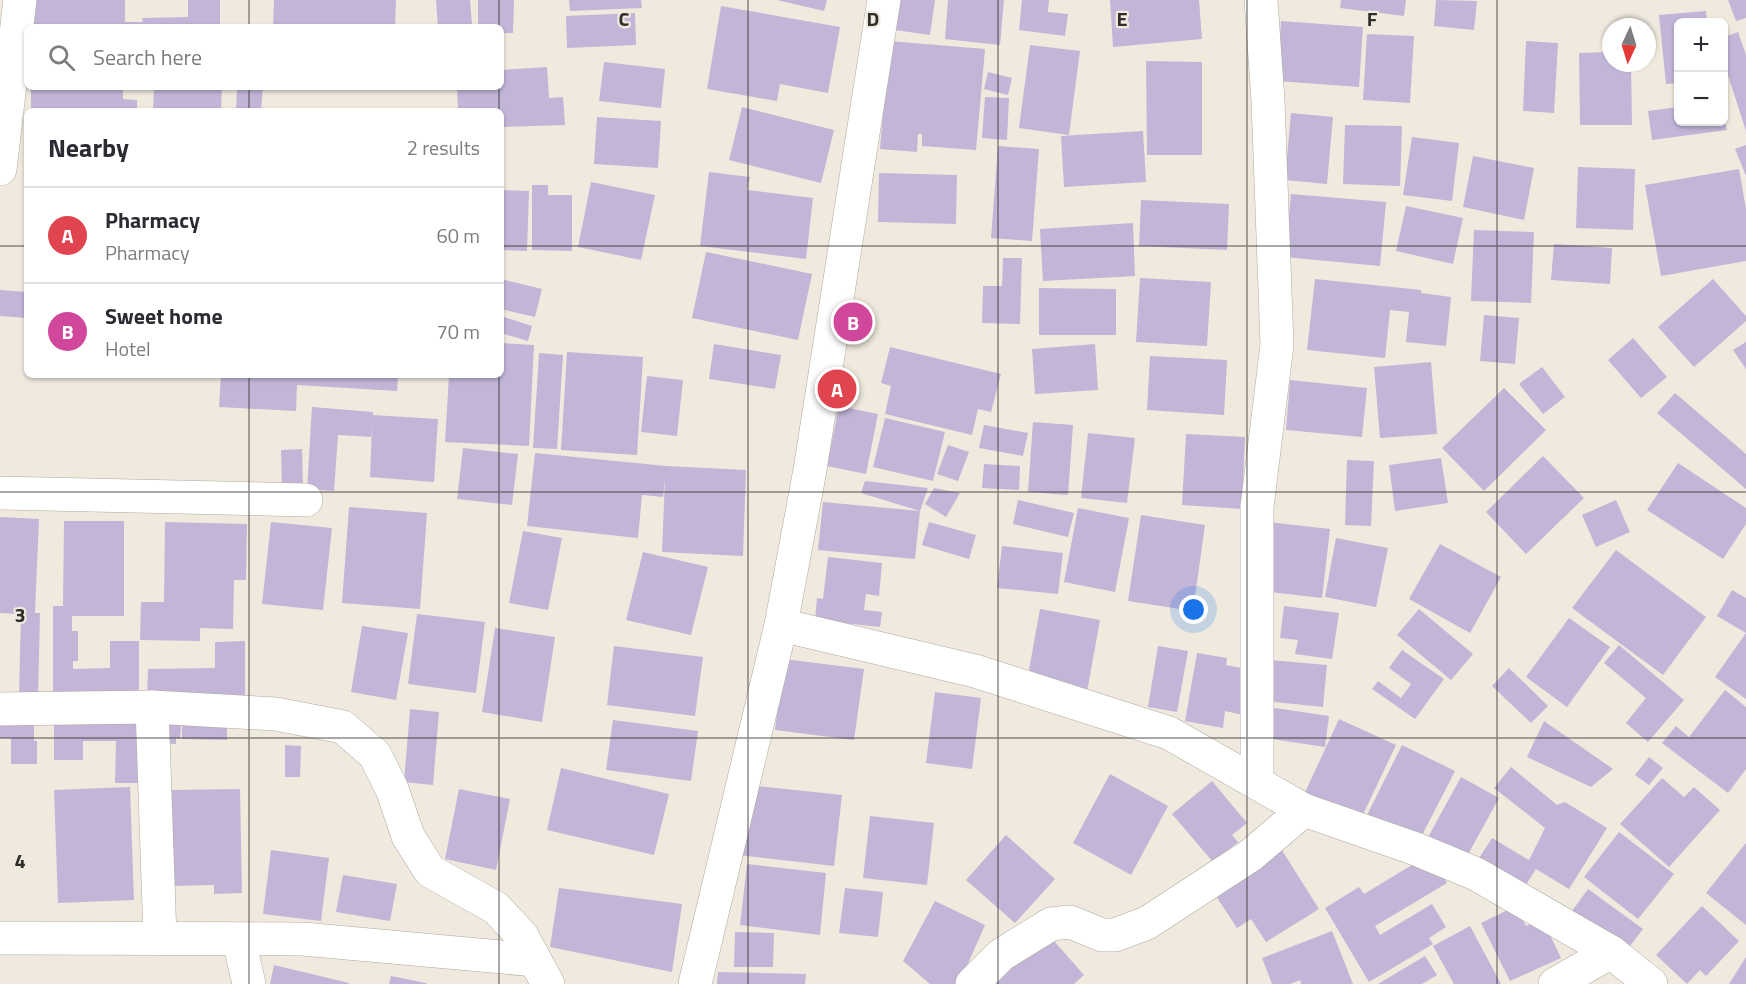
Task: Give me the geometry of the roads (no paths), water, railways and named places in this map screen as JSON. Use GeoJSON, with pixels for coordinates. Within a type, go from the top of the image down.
{"type":"FeatureCollection","features":[{"type":"Feature","properties":{"kind":"street"},"geometry":{"type":"LineString","coordinates":[[0,169],[20,0]]}},
{"type":"Feature","properties":{"kind":"street"},"geometry":{"type":"LineString","coordinates":[[695,984],[781,625],[808,480],[884,0]]}},
{"type":"Feature","properties":{"kind":"street"},"geometry":{"type":"LineString","coordinates":[[1257,783],[1257,507],[1277,345],[1268,100],[1261,0]]}},
{"type":"Feature","properties":{"kind":"street"},"geometry":{"type":"LineString","coordinates":[[0,493],[306,500]]}},
{"type":"Feature","properties":{"kind":"street"},"geometry":{"type":"LineString","coordinates":[[781,625],[975,671],[1169,733],[1304,810],[1416,849],[1476,874],[1611,952],[1651,984]]}},
{"type":"Feature","properties":{"kind":"street"},"geometry":{"type":"LineString","coordinates":[[0,709],[152,706],[276,714],[343,727],[375,755],[392,789],[408,836],[430,871],[496,908],[522,936],[541,972]]}},
{"type":"Feature","properties":{"kind":"street"},"geometry":{"type":"LineString","coordinates":[[152,706],[160,938]]}},
{"type":"Feature","properties":{"kind":"street"},"geometry":{"type":"LineString","coordinates":[[972,984],[1001,955],[1051,924],[1070,922],[1102,935],[1115,935],[1147,923],[1251,855],[1304,810]]}},
{"type":"Feature","properties":{"kind":"street"},"geometry":{"type":"LineString","coordinates":[[0,938],[303,939],[541,972]]}},
{"type":"Feature","properties":{"kind":"street"},"geometry":{"type":"LineString","coordinates":[[239,940],[249,984]]}},
{"type":"Feature","properties":{"kind":"street"},"geometry":{"type":"LineString","coordinates":[[1555,984],[1611,952]]}},
{"type":"Feature","properties":{"kind":"place","name":"Sweet home"},"geometry":{"type":"Point","coordinates":[853,322]}},
{"type":"Feature","properties":{"kind":"place","name":"Pharmacy"},"geometry":{"type":"Point","coordinates":[837,389]}}]}
